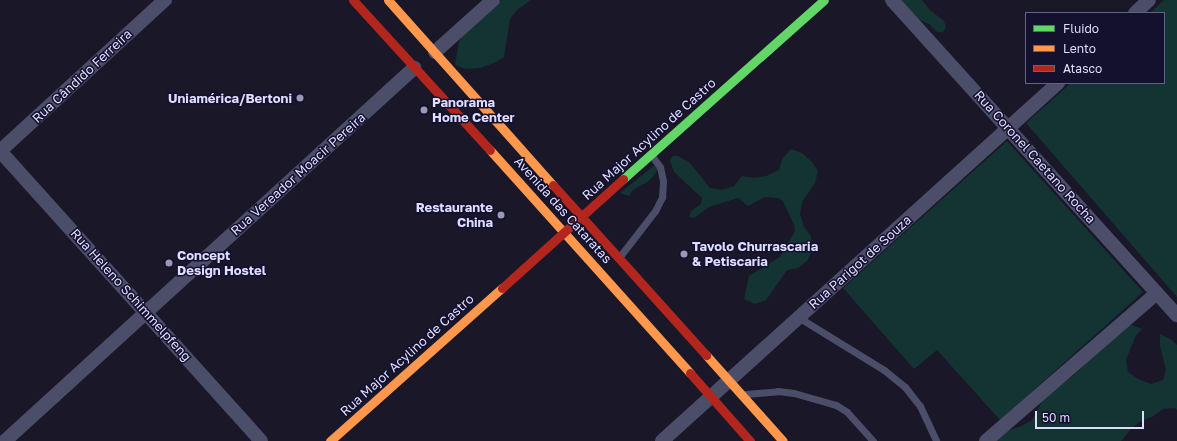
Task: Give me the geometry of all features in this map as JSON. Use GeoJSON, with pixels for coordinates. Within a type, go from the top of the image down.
{"type":"FeatureCollection","features":[{"type":"Feature","properties":{"kind":"main road","name":"Avenida das Cataratas"},"geometry":{"type":"LineString","coordinates":[[353,0],[414,68],[467,123],[712,396],[750,441]]}},
{"type":"Feature","properties":{"kind":"main road","name":"Avenida das Cataratas"},"geometry":{"type":"LineString","coordinates":[[388,0],[620,257],[783,441]]}},
{"type":"Feature","properties":{"kind":"main road","name":"Rua Major Acylino de Castro"},"geometry":{"type":"LineString","coordinates":[[330,441],[824,0]]}},
{"type":"Feature","properties":{"kind":"street","name":"Rua Cândido Ferreira"},"geometry":{"type":"LineString","coordinates":[[0,151],[165,0]]}},
{"type":"Feature","properties":{"kind":"street"},"geometry":{"type":"LineString","coordinates":[[435,52],[494,0]]}},
{"type":"Feature","properties":{"kind":"street","name":"Rua Coronel Caetano Rocha"},"geometry":{"type":"LineString","coordinates":[[892,0],[1177,315]]}},
{"type":"Feature","properties":{"kind":"street"},"geometry":{"type":"LineString","coordinates":[[1136,12],[1149,0]]}},
{"type":"Feature","properties":{"kind":"street","name":"Rua Vereador Moacir Pereira"},"geometry":{"type":"LineString","coordinates":[[5,441],[414,68]]}},
{"type":"Feature","properties":{"kind":"street","name":"Rua Parigot de Souza"},"geometry":{"type":"LineString","coordinates":[[662,441],[1057,84]]}},
{"type":"Feature","properties":{"kind":"street","name":"Rua Heleno Schimmelpfeng"},"geometry":{"type":"LineString","coordinates":[[0,151],[261,441]]}},
{"type":"Feature","properties":{"kind":"street"},"geometry":{"type":"LineString","coordinates":[[986,441],[1157,293]]}},
{"type":"Feature","properties":{"kind":"lane"},"geometry":{"type":"LineString","coordinates":[[620,257],[655,211],[662,197],[664,181],[660,167],[651,154]]}},
{"type":"Feature","properties":{"kind":"lane"},"geometry":{"type":"LineString","coordinates":[[798,317],[884,370],[905,387],[920,406],[936,441]]}},
{"type":"Feature","properties":{"kind":"lane"},"geometry":{"type":"LineString","coordinates":[[743,395],[778,391],[794,393],[836,405],[847,412],[873,441]]}},
{"type":"Feature","properties":{"kind":"green space"},"geometry":{"type":"Polygon","coordinates":[[[502,0],[531,0],[517,10],[510,19],[504,57],[494,63],[480,68],[466,69],[455,65],[459,42],[465,31],[502,0]]]}},
{"type":"Feature","properties":{"kind":"green space"},"geometry":{"type":"Polygon","coordinates":[[[901,0],[922,0],[929,9],[944,21],[946,27],[943,32],[937,32],[929,24],[917,19],[901,0]]]}},
{"type":"Feature","properties":{"kind":"green space"},"geometry":{"type":"Polygon","coordinates":[[[1164,0],[1177,0],[1177,297],[1026,123],[1070,84],[1165,84],[1165,12],[1151,12],[1164,0]]]}},
{"type":"Feature","properties":{"kind":"green space"},"geometry":{"type":"Polygon","coordinates":[[[1007,141],[1143,292],[1000,420],[937,350],[914,369],[843,288],[1007,141]]]}},
{"type":"Feature","properties":{"kind":"green space"},"geometry":{"type":"Polygon","coordinates":[[[791,149],[802,153],[811,161],[818,171],[815,183],[802,202],[800,214],[804,227],[811,236],[812,249],[808,260],[798,268],[787,270],[766,300],[755,304],[744,299],[749,276],[780,257],[795,231],[794,225],[783,201],[778,198],[765,197],[748,206],[738,198],[709,207],[694,218],[689,217],[691,211],[701,204],[702,198],[674,172],[670,161],[672,156],[678,156],[690,163],[710,188],[722,190],[734,186],[742,176],[754,178],[766,176],[779,170],[782,159],[791,149]]]}},
{"type":"Feature","properties":{"kind":"green space"},"geometry":{"type":"Polygon","coordinates":[[[655,165],[658,169],[652,178],[647,182],[633,190],[629,196],[620,193],[655,165]]]}},
{"type":"Feature","properties":{"kind":"green space"},"geometry":{"type":"Polygon","coordinates":[[[1132,325],[1142,329],[1135,337],[1126,360],[1128,372],[1138,379],[1151,384],[1163,380],[1166,370],[1160,346],[1160,334],[1172,340],[1177,345],[1177,410],[1175,408],[1163,409],[1152,417],[1141,421],[1131,429],[1121,441],[993,441],[1010,430],[1022,426],[1032,420],[1044,398],[1074,375],[1124,326],[1132,325]]]}},
{"type":"Feature","properties":{"kind":"traffic: fast"},"geometry":{"type":"LineString","coordinates":[[623,179],[824,0]]}},
{"type":"Feature","properties":{"kind":"traffic: slow"},"geometry":{"type":"LineString","coordinates":[[388,0],[553,185]]}},
{"type":"Feature","properties":{"kind":"traffic: slow"},"geometry":{"type":"LineString","coordinates":[[490,150],[690,373]]}},
{"type":"Feature","properties":{"kind":"traffic: slow"},"geometry":{"type":"LineString","coordinates":[[330,441],[502,288]]}},
{"type":"Feature","properties":{"kind":"traffic: slow"},"geometry":{"type":"LineString","coordinates":[[706,355],[783,441]]}},
{"type":"Feature","properties":{"kind":"traffic: jam"},"geometry":{"type":"LineString","coordinates":[[353,0],[490,150]]}},
{"type":"Feature","properties":{"kind":"traffic: jam"},"geometry":{"type":"LineString","coordinates":[[502,288],[623,179]]}},
{"type":"Feature","properties":{"kind":"traffic: jam"},"geometry":{"type":"LineString","coordinates":[[553,185],[706,355]]}},
{"type":"Feature","properties":{"kind":"traffic: jam"},"geometry":{"type":"LineString","coordinates":[[690,373],[750,441]]}},
{"type":"Feature","properties":{"kind":"place","name":"Uniamérica/Bertoni"},"geometry":{"type":"Point","coordinates":[300,98]}},
{"type":"Feature","properties":{"kind":"place","name":"Panorama Home Center"},"geometry":{"type":"Point","coordinates":[424,110]}},
{"type":"Feature","properties":{"kind":"place","name":"Restaurante China"},"geometry":{"type":"Point","coordinates":[501,215]}},
{"type":"Feature","properties":{"kind":"place","name":"Tavolo Churrascaria & Petiscaria"},"geometry":{"type":"Point","coordinates":[684,254]}},
{"type":"Feature","properties":{"kind":"place","name":"Concept Design Hostel"},"geometry":{"type":"Point","coordinates":[169,263]}}]}
